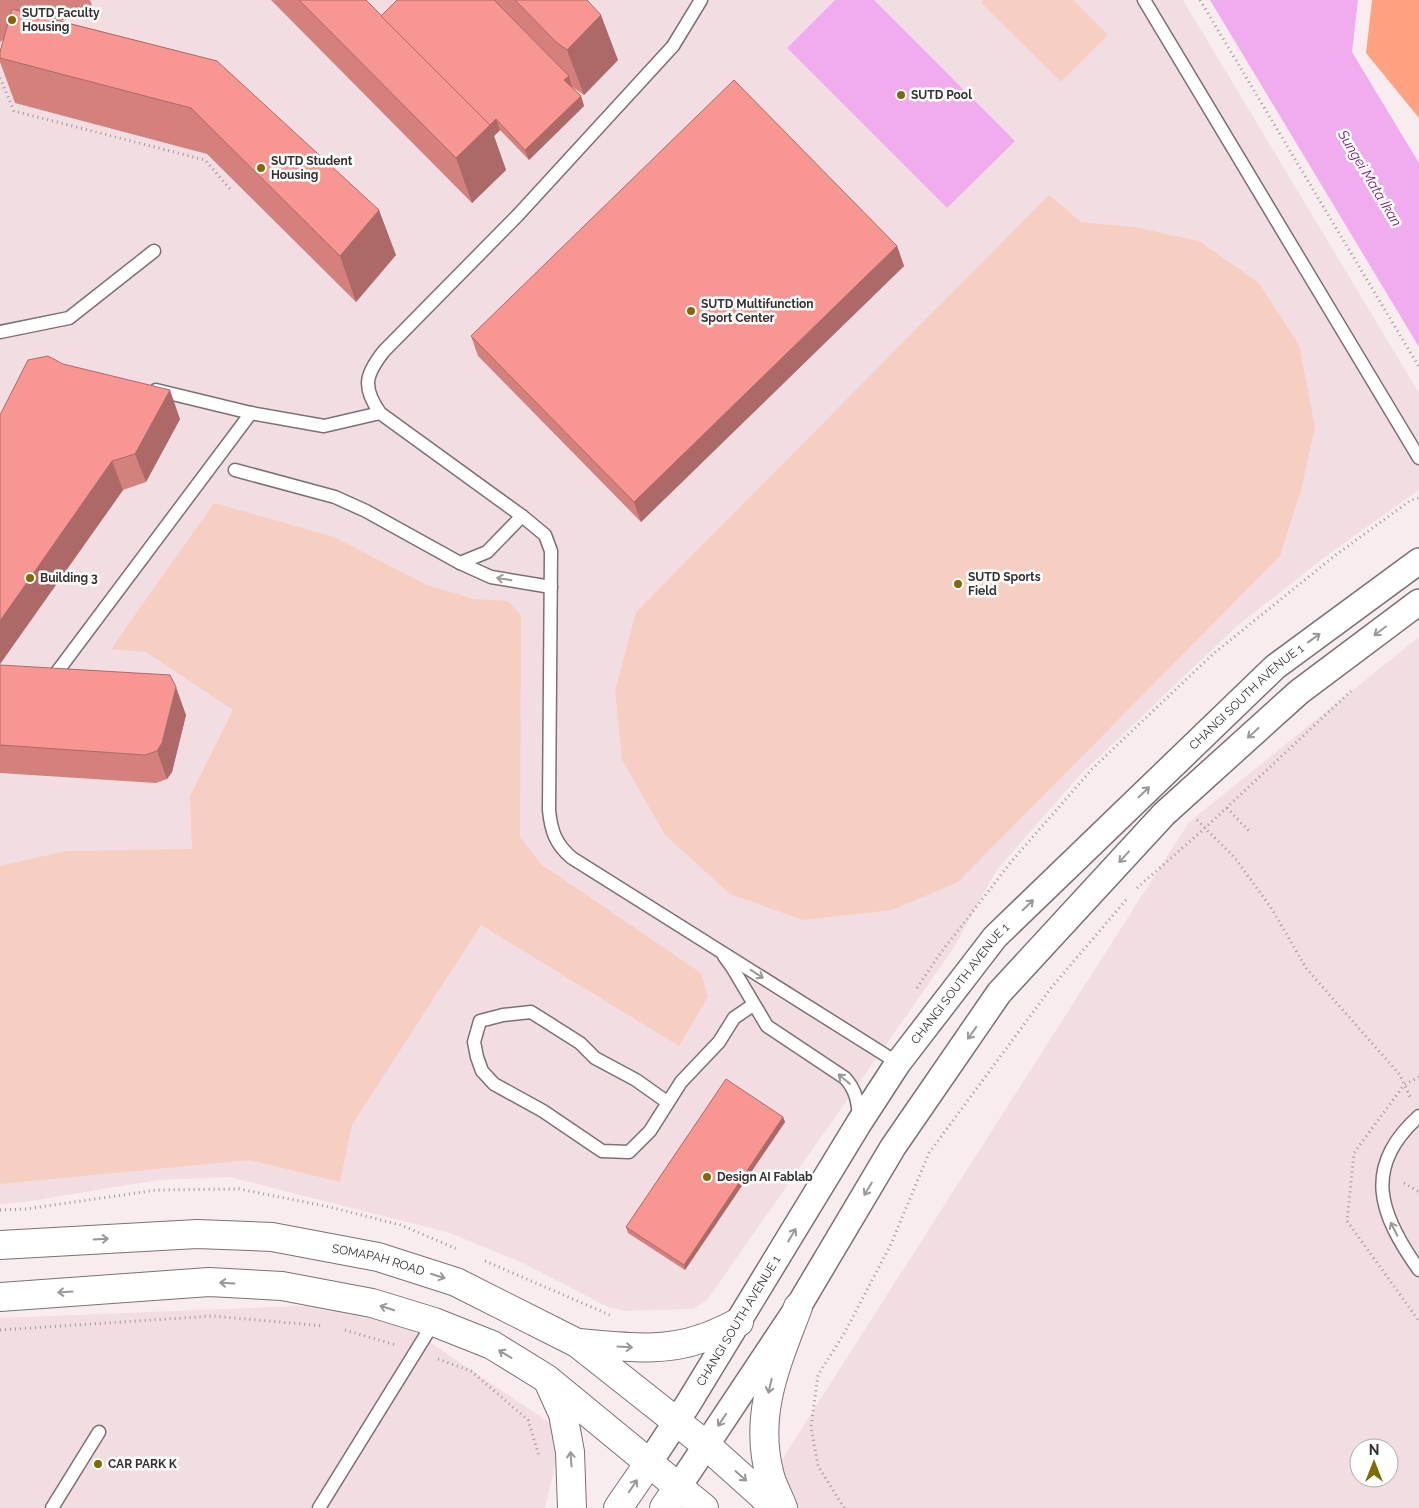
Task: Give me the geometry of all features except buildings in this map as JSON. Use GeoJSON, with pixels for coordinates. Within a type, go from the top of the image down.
{"type":"FeatureCollection","features":[{"type":"Feature","properties":{"kind":"main road","name":"SOMAPAH ROAD"},"geometry":{"type":"LineString","coordinates":[[0,1245],[197,1234],[272,1236],[378,1257],[456,1282],[577,1343],[706,1445],[776,1508]]}},
{"type":"Feature","properties":{"kind":"main road"},"geometry":{"type":"LineString","coordinates":[[0,1297],[209,1282],[282,1286],[372,1303],[434,1322],[492,1345],[547,1379],[704,1508]]}},
{"type":"Feature","properties":{"kind":"main road"},"geometry":{"type":"LineString","coordinates":[[783,1508],[770,1476],[764,1442],[764,1413],[773,1372],[798,1307]]}},
{"type":"Feature","properties":{"kind":"main road"},"geometry":{"type":"LineString","coordinates":[[577,1343],[630,1347],[665,1347],[700,1340],[740,1322]]}},
{"type":"Feature","properties":{"kind":"main road"},"geometry":{"type":"LineString","coordinates":[[547,1379],[563,1414],[570,1452],[572,1508]]}},
{"type":"Feature","properties":{"kind":"main road","name":"CHANGI SOUTH AVENUE 1"},"geometry":{"type":"LineString","coordinates":[[618,1508],[649,1463]]}},
{"type":"Feature","properties":{"kind":"main road"},"geometry":{"type":"LineString","coordinates":[[664,1508],[679,1486]]}},
{"type":"Feature","properties":{"kind":"street","name":"CHANGI SOUTH AVENUE 1"},"geometry":{"type":"LineString","coordinates":[[649,1463],[740,1322],[859,1123],[898,1063],[995,937],[1275,667],[1419,561]]}},
{"type":"Feature","properties":{"kind":"street"},"geometry":{"type":"LineString","coordinates":[[679,1486],[798,1307],[893,1147],[1000,993],[1177,802],[1299,692],[1419,602]]}},
{"type":"Feature","properties":{"kind":"lane"},"geometry":{"type":"LineString","coordinates":[[701,0],[667,53],[518,215],[384,351],[369,370],[367,389],[380,413],[522,516],[545,535],[551,551],[549,810],[551,830],[560,848],[572,858],[898,1063]]}},
{"type":"Feature","properties":{"kind":"lane"},"geometry":{"type":"LineString","coordinates":[[1144,0],[1419,458]]}},
{"type":"Feature","properties":{"kind":"lane"},"geometry":{"type":"LineString","coordinates":[[0,332],[69,318],[154,251]]}},
{"type":"Feature","properties":{"kind":"lane"},"geometry":{"type":"LineString","coordinates":[[140,386],[251,413],[324,426],[380,413]]}},
{"type":"Feature","properties":{"kind":"lane"},"geometry":{"type":"LineString","coordinates":[[57,672],[251,413]]}},
{"type":"Feature","properties":{"kind":"lane"},"geometry":{"type":"LineString","coordinates":[[235,470],[334,497],[366,511],[460,563],[491,577],[551,588]]}},
{"type":"Feature","properties":{"kind":"lane"},"geometry":{"type":"LineString","coordinates":[[460,563],[486,552],[522,516]]}},
{"type":"Feature","properties":{"kind":"lane"},"geometry":{"type":"LineString","coordinates":[[716,947],[732,967],[767,1026],[845,1078],[852,1086],[858,1106],[859,1123]]}},
{"type":"Feature","properties":{"kind":"lane"},"geometry":{"type":"LineString","coordinates":[[667,1102],[636,1080],[595,1058],[580,1043],[532,1012],[503,1015],[480,1021],[474,1042],[482,1071],[494,1084],[543,1111],[602,1151],[629,1152],[650,1131],[667,1102],[694,1068],[719,1042],[734,1018],[753,1005]]}},
{"type":"Feature","properties":{"kind":"lane"},"geometry":{"type":"LineString","coordinates":[[1419,1116],[1398,1136],[1385,1160],[1382,1185],[1388,1218],[1405,1251],[1419,1270]]}},
{"type":"Feature","properties":{"kind":"lane"},"geometry":{"type":"LineString","coordinates":[[319,1508],[434,1322]]}},
{"type":"Feature","properties":{"kind":"lane"},"geometry":{"type":"LineString","coordinates":[[52,1508],[99,1432]]}},
{"type":"Feature","properties":{"kind":"path"},"geometry":{"type":"LineString","coordinates":[[1200,0],[1419,367]]}},
{"type":"Feature","properties":{"kind":"path"},"geometry":{"type":"LineString","coordinates":[[0,78],[14,111],[205,160],[230,189]]}},
{"type":"Feature","properties":{"kind":"path"},"geometry":{"type":"LineString","coordinates":[[1135,890],[1227,808],[1354,688]]}},
{"type":"Feature","properties":{"kind":"path"},"geometry":{"type":"LineString","coordinates":[[1177,802],[1235,858],[1272,910],[1306,968],[1400,1075],[1419,1116]]}},
{"type":"Feature","properties":{"kind":"path"},"geometry":{"type":"LineString","coordinates":[[1227,808],[1251,833]]}},
{"type":"Feature","properties":{"kind":"path"},"geometry":{"type":"LineString","coordinates":[[844,1508],[818,1466],[811,1427],[818,1376],[845,1332],[891,1244],[929,1153],[1051,988],[1128,898]]}},
{"type":"Feature","properties":{"kind":"path"},"geometry":{"type":"LineString","coordinates":[[0,1330],[213,1316],[334,1327]]}},
{"type":"Feature","properties":{"kind":"path"},"geometry":{"type":"LineString","coordinates":[[343,1330],[416,1350],[471,1372],[528,1420],[540,1462]]}},
{"type":"Feature","properties":{"kind":"shaded area"},"geometry":{"type":"Polygon","coordinates":[[[0,0],[1183,0],[1419,393],[1419,490],[1325,557],[1237,626],[1078,777],[996,871],[953,949],[707,1300],[693,1309],[624,1311],[608,1307],[525,1264],[450,1233],[229,1177],[158,1180],[25,1202],[0,1204],[0,0]]]}},
{"type":"Feature","properties":{"kind":"shaded area"},"geometry":{"type":"Polygon","coordinates":[[[984,0],[1073,0],[1108,35],[1061,82],[981,3],[984,0]]]}},
{"type":"Feature","properties":{"kind":"shaded area"},"geometry":{"type":"Polygon","coordinates":[[[1372,0],[1419,0],[1419,118],[1366,53],[1372,0]]]}},
{"type":"Feature","properties":{"kind":"shaded area","name":"SUTD Sports Field"},"geometry":{"type":"Polygon","coordinates":[[[1049,195],[1081,222],[1134,227],[1199,241],[1259,283],[1299,345],[1315,427],[1301,490],[1280,556],[958,882],[892,910],[803,920],[730,894],[665,835],[622,760],[615,691],[636,612],[1049,195]]]}},
{"type":"Feature","properties":{"kind":"shaded area"},"geometry":{"type":"Polygon","coordinates":[[[214,503],[334,537],[427,585],[474,599],[508,601],[521,615],[520,837],[541,864],[701,973],[708,997],[679,1046],[481,925],[352,1125],[340,1182],[250,1160],[0,1184],[0,866],[66,851],[192,849],[190,796],[233,710],[146,652],[111,649],[214,503]]]}},
{"type":"Feature","properties":{"kind":"shaded area"},"geometry":{"type":"Polygon","coordinates":[[[1419,637],[1419,1508],[751,1508],[1189,822],[1419,637]]]}},
{"type":"Feature","properties":{"kind":"shaded area"},"geometry":{"type":"Polygon","coordinates":[[[372,1303],[563,1432],[545,1508],[0,1508],[0,1318],[372,1303]]]}},
{"type":"Feature","properties":{"kind":"water","name":"SUTD Pool"},"geometry":{"type":"Polygon","coordinates":[[[835,0],[874,0],[1015,141],[947,208],[787,48],[835,0]]]}},
{"type":"Feature","properties":{"kind":"water","name":"Sungei Mata Ikan"},"geometry":{"type":"Polygon","coordinates":[[[1210,0],[1358,0],[1352,52],[1419,163],[1419,347],[1210,0]]]}},
{"type":"Feature","properties":{"kind":"place","name":"SUTD Faculty Housing"},"geometry":{"type":"Point","coordinates":[12,20]}},
{"type":"Feature","properties":{"kind":"place","name":"SUTD Pool"},"geometry":{"type":"Point","coordinates":[901,95]}},
{"type":"Feature","properties":{"kind":"place","name":"SUTD Student Housing"},"geometry":{"type":"Point","coordinates":[261,168]}},
{"type":"Feature","properties":{"kind":"place","name":"SUTD Multifunction Sport Center"},"geometry":{"type":"Point","coordinates":[691,311]}},
{"type":"Feature","properties":{"kind":"place","name":"Building 3"},"geometry":{"type":"Point","coordinates":[30,578]}},
{"type":"Feature","properties":{"kind":"place","name":"SUTD Sports Field"},"geometry":{"type":"Point","coordinates":[958,584]}},
{"type":"Feature","properties":{"kind":"place","name":"Design AI Fablab"},"geometry":{"type":"Point","coordinates":[707,1177]}},
{"type":"Feature","properties":{"kind":"place","name":"CAR PARK K"},"geometry":{"type":"Point","coordinates":[98,1464]}}]}
